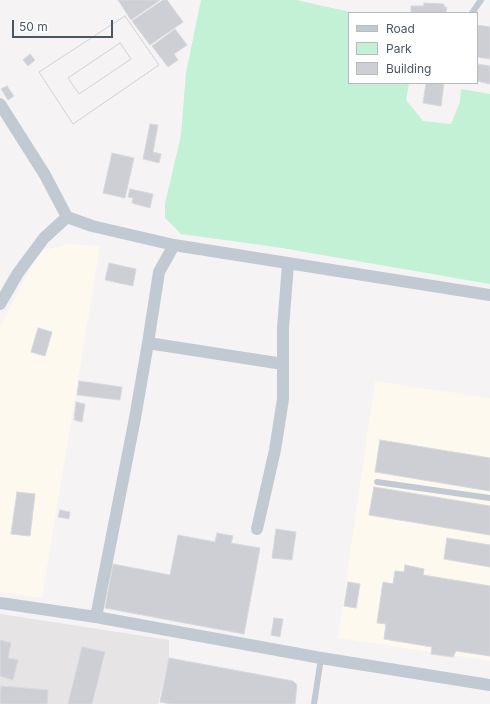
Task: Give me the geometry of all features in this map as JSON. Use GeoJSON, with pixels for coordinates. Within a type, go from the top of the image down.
{"type":"FeatureCollection","features":[{"type":"Feature","properties":{"kind":"street"},"geometry":{"type":"LineString","coordinates":[[0,104],[45,175],[67,217],[92,226],[174,245],[490,295]]}},
{"type":"Feature","properties":{"kind":"street"},"geometry":{"type":"LineString","coordinates":[[0,304],[18,273],[44,238],[67,217]]}},
{"type":"Feature","properties":{"kind":"street"},"geometry":{"type":"LineString","coordinates":[[96,617],[148,343],[159,272],[174,245]]}},
{"type":"Feature","properties":{"kind":"street"},"geometry":{"type":"LineString","coordinates":[[257,528],[275,450],[283,399],[283,328],[288,264]]}},
{"type":"Feature","properties":{"kind":"street"},"geometry":{"type":"LineString","coordinates":[[148,343],[283,364]]}},
{"type":"Feature","properties":{"kind":"street"},"geometry":{"type":"LineString","coordinates":[[0,603],[96,617],[321,658],[490,685]]}},
{"type":"Feature","properties":{"kind":"lane"},"geometry":{"type":"LineString","coordinates":[[473,12],[481,0]]}},
{"type":"Feature","properties":{"kind":"lane"},"geometry":{"type":"LineString","coordinates":[[377,482],[490,498]]}},
{"type":"Feature","properties":{"kind":"lane"},"geometry":{"type":"LineString","coordinates":[[314,704],[321,658]]}},
{"type":"Feature","properties":{"kind":"shaded area"},"geometry":{"type":"Polygon","coordinates":[[[69,244],[100,246],[42,598],[0,592],[0,327],[40,251],[69,244]]]}},
{"type":"Feature","properties":{"kind":"shaded area"},"geometry":{"type":"Polygon","coordinates":[[[375,381],[490,398],[490,661],[338,638],[375,381]]]}},
{"type":"Feature","properties":{"kind":"shaded area"},"geometry":{"type":"Polygon","coordinates":[[[0,614],[169,640],[169,658],[158,704],[0,704],[0,614]]]}},
{"type":"Feature","properties":{"kind":"green space"},"geometry":{"type":"Polygon","coordinates":[[[201,0],[296,0],[350,12],[348,12],[348,84],[409,84],[406,100],[423,121],[451,124],[460,102],[461,89],[490,94],[490,284],[276,247],[181,234],[165,218],[165,204],[181,135],[186,73],[201,0]]]}},
{"type":"Feature","properties":{"kind":"building"},"geometry":{"type":"Polygon","coordinates":[[[118,0],[160,0],[131,20],[118,0]]]}},
{"type":"Feature","properties":{"kind":"building"},"geometry":{"type":"Polygon","coordinates":[[[163,0],[167,0],[183,22],[150,45],[132,21],[163,0]]]}},
{"type":"Feature","properties":{"kind":"building"},"geometry":{"type":"Polygon","coordinates":[[[424,3],[444,4],[444,7],[447,7],[446,12],[411,12],[411,6],[424,6],[424,3]]]}},
{"type":"Feature","properties":{"kind":"building"},"geometry":{"type":"Polygon","coordinates":[[[125,16],[159,65],[73,124],[39,72],[125,16]],[[120,43],[68,78],[79,94],[131,59],[120,43]]]}},
{"type":"Feature","properties":{"kind":"building"},"geometry":{"type":"Polygon","coordinates":[[[125,16],[159,65],[73,124],[39,72],[125,16]]]}},
{"type":"Feature","properties":{"kind":"building"},"geometry":{"type":"Polygon","coordinates":[[[478,25],[490,27],[490,59],[478,57],[478,25]]]}},
{"type":"Feature","properties":{"kind":"building"},"geometry":{"type":"Polygon","coordinates":[[[175,29],[187,45],[174,54],[178,60],[168,67],[152,46],[175,29]]]}},
{"type":"Feature","properties":{"kind":"building"},"geometry":{"type":"Polygon","coordinates":[[[120,43],[131,59],[79,94],[68,78],[120,43]]]}},
{"type":"Feature","properties":{"kind":"building"},"geometry":{"type":"Polygon","coordinates":[[[30,54],[35,60],[28,66],[23,60],[30,54]]]}},
{"type":"Feature","properties":{"kind":"building"},"geometry":{"type":"Polygon","coordinates":[[[478,64],[490,66],[490,84],[478,81],[478,64]]]}},
{"type":"Feature","properties":{"kind":"building"},"geometry":{"type":"Polygon","coordinates":[[[426,84],[444,84],[441,106],[423,103],[426,84]]]}},
{"type":"Feature","properties":{"kind":"building"},"geometry":{"type":"Polygon","coordinates":[[[7,86],[14,96],[8,100],[1,89],[7,86]]]}},
{"type":"Feature","properties":{"kind":"building"},"geometry":{"type":"Polygon","coordinates":[[[150,124],[158,125],[153,152],[161,154],[159,163],[143,159],[150,124]]]}},
{"type":"Feature","properties":{"kind":"building"},"geometry":{"type":"Polygon","coordinates":[[[112,153],[134,158],[125,198],[103,193],[112,153]]]}},
{"type":"Feature","properties":{"kind":"building"},"geometry":{"type":"Polygon","coordinates":[[[130,189],[153,194],[150,208],[132,203],[133,198],[128,197],[130,189]]]}},
{"type":"Feature","properties":{"kind":"building"},"geometry":{"type":"Polygon","coordinates":[[[109,263],[136,269],[133,286],[105,280],[109,263]]]}},
{"type":"Feature","properties":{"kind":"building"},"geometry":{"type":"Polygon","coordinates":[[[38,328],[52,332],[45,356],[31,352],[38,328]]]}},
{"type":"Feature","properties":{"kind":"building"},"geometry":{"type":"Polygon","coordinates":[[[79,381],[122,387],[120,400],[77,395],[79,381]]]}},
{"type":"Feature","properties":{"kind":"building"},"geometry":{"type":"Polygon","coordinates":[[[76,402],[85,404],[82,422],[74,420],[76,402]]]}},
{"type":"Feature","properties":{"kind":"building"},"geometry":{"type":"Polygon","coordinates":[[[380,440],[490,458],[490,491],[375,472],[380,440]]]}},
{"type":"Feature","properties":{"kind":"building"},"geometry":{"type":"Polygon","coordinates":[[[374,487],[490,506],[490,535],[369,515],[374,487]]]}},
{"type":"Feature","properties":{"kind":"building"},"geometry":{"type":"Polygon","coordinates":[[[17,492],[35,494],[30,536],[11,534],[17,492]]]}},
{"type":"Feature","properties":{"kind":"building"},"geometry":{"type":"Polygon","coordinates":[[[60,510],[70,512],[69,519],[58,517],[60,510]]]}},
{"type":"Feature","properties":{"kind":"building"},"geometry":{"type":"Polygon","coordinates":[[[276,529],[296,532],[292,560],[272,558],[276,529]]]}},
{"type":"Feature","properties":{"kind":"building"},"geometry":{"type":"Polygon","coordinates":[[[217,533],[233,536],[231,543],[260,548],[244,634],[105,608],[113,564],[170,575],[178,535],[215,542],[217,533]]]}},
{"type":"Feature","properties":{"kind":"building"},"geometry":{"type":"Polygon","coordinates":[[[447,538],[490,545],[490,567],[444,559],[447,538]]]}},
{"type":"Feature","properties":{"kind":"building"},"geometry":{"type":"Polygon","coordinates":[[[405,565],[424,569],[423,575],[490,586],[490,656],[456,651],[453,657],[431,654],[432,647],[384,639],[386,624],[377,623],[383,582],[393,584],[395,571],[404,572],[405,565]]]}},
{"type":"Feature","properties":{"kind":"building"},"geometry":{"type":"Polygon","coordinates":[[[348,582],[360,584],[356,608],[344,606],[348,582]]]}},
{"type":"Feature","properties":{"kind":"building"},"geometry":{"type":"Polygon","coordinates":[[[274,618],[283,619],[280,637],[271,635],[274,618]]]}},
{"type":"Feature","properties":{"kind":"building"},"geometry":{"type":"Polygon","coordinates":[[[0,640],[11,643],[8,658],[18,660],[13,680],[0,676],[0,640]]]}},
{"type":"Feature","properties":{"kind":"building"},"geometry":{"type":"Polygon","coordinates":[[[82,647],[105,652],[92,704],[68,704],[82,647]]]}},
{"type":"Feature","properties":{"kind":"building"},"geometry":{"type":"Polygon","coordinates":[[[169,658],[293,681],[297,685],[295,704],[171,704],[160,702],[169,658]]]}},
{"type":"Feature","properties":{"kind":"building"},"geometry":{"type":"Polygon","coordinates":[[[1,686],[48,690],[47,704],[0,704],[1,686]]]}}]}
